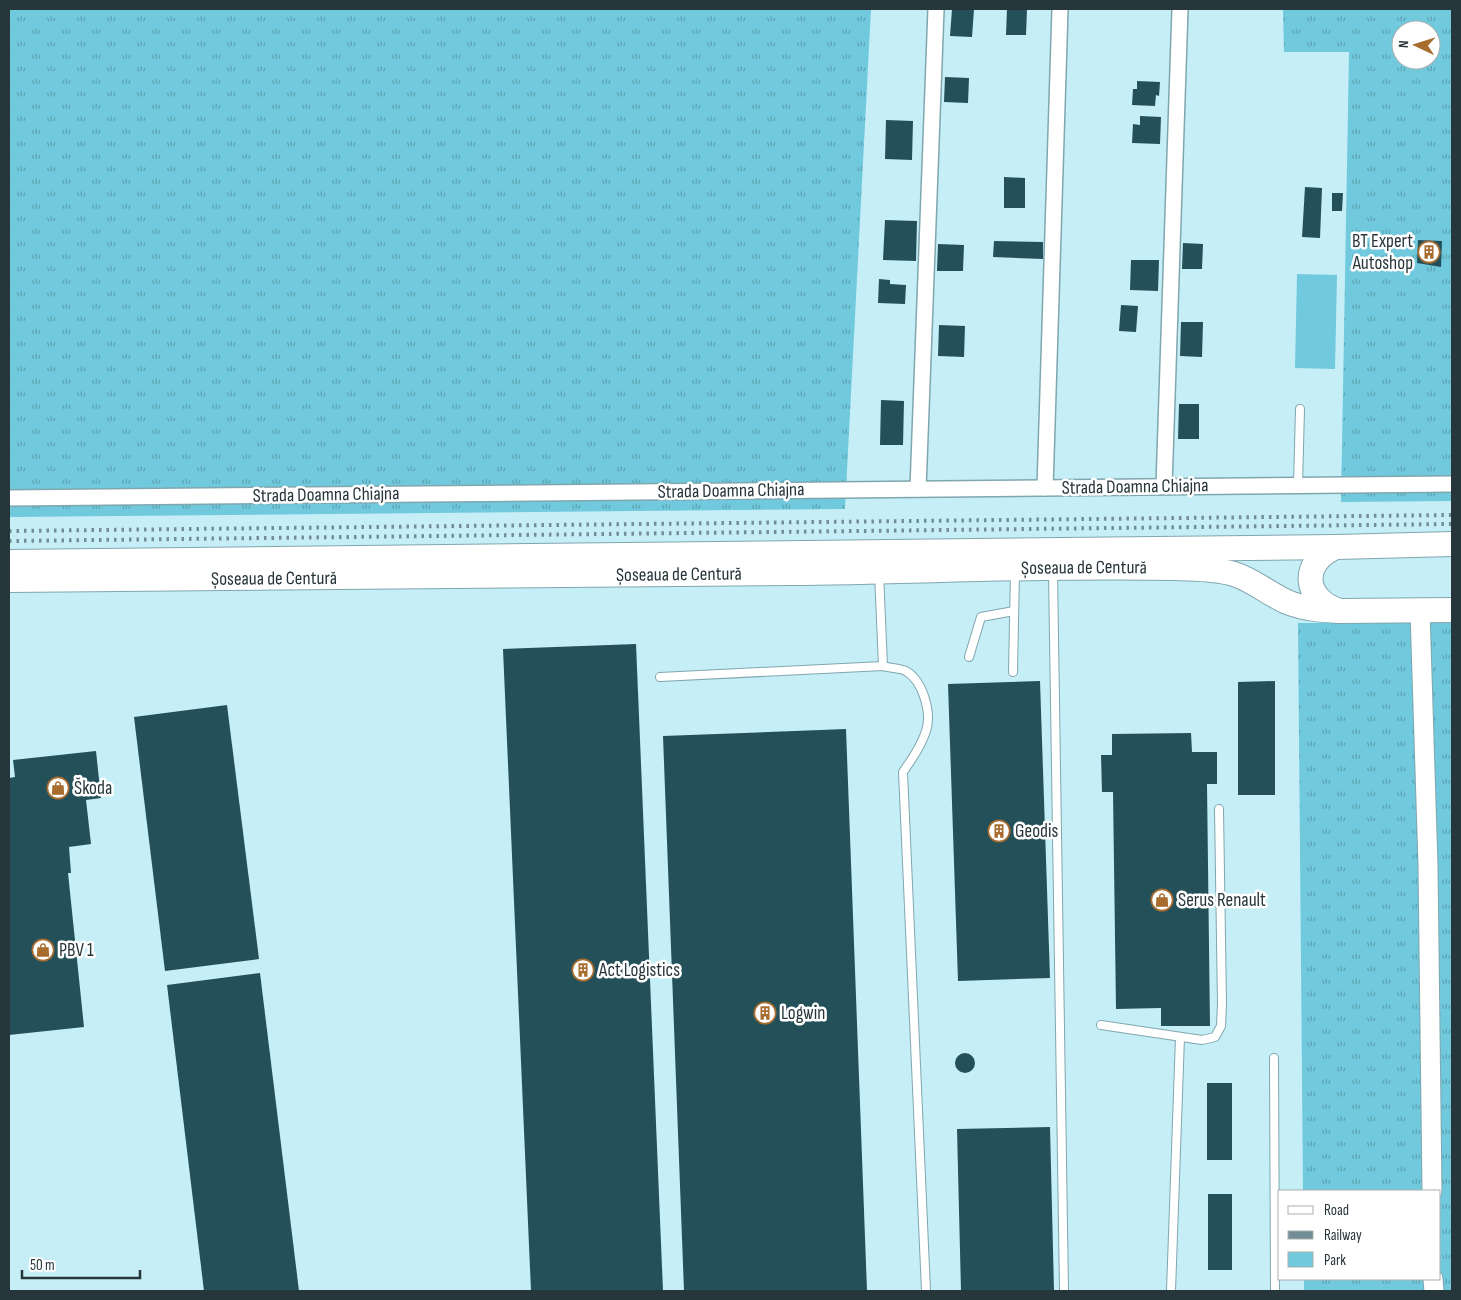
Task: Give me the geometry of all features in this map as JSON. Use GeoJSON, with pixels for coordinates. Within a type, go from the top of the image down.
{"type":"FeatureCollection","features":[{"type":"Feature","properties":{"kind":"main road","name":"Șoseaua de Centură"},"geometry":{"type":"LineString","coordinates":[[9,562],[1336,547],[1452,544]]}},
{"type":"Feature","properties":{"kind":"main road"},"geometry":{"type":"LineString","coordinates":[[1336,547],[1325,551],[1317,559],[1310,581],[1320,602],[1329,608],[1340,611]]}},
{"type":"Feature","properties":{"kind":"main road","name":"Șoseaua de Centură"},"geometry":{"type":"LineString","coordinates":[[9,580],[1148,568],[1217,570],[1246,578],[1278,597],[1298,606],[1320,610],[1452,610]]}},
{"type":"Feature","properties":{"kind":"street"},"geometry":{"type":"LineString","coordinates":[[918,489],[936,9]]}},
{"type":"Feature","properties":{"kind":"street"},"geometry":{"type":"LineString","coordinates":[[1045,488],[1060,9]]}},
{"type":"Feature","properties":{"kind":"street"},"geometry":{"type":"LineString","coordinates":[[1164,486],[1180,9]]}},
{"type":"Feature","properties":{"kind":"street","name":"Strada Doamna Chiajna"},"geometry":{"type":"LineString","coordinates":[[9,498],[1452,484]]}},
{"type":"Feature","properties":{"kind":"street"},"geometry":{"type":"LineString","coordinates":[[1420,610],[1428,865],[1432,1190]]}},
{"type":"Feature","properties":{"kind":"lane"},"geometry":{"type":"LineString","coordinates":[[1298,485],[1300,409]]}},
{"type":"Feature","properties":{"kind":"lane"},"geometry":{"type":"LineString","coordinates":[[1053,568],[1064,1291]]}},
{"type":"Feature","properties":{"kind":"lane"},"geometry":{"type":"LineString","coordinates":[[1013,672],[1015,569]]}},
{"type":"Feature","properties":{"kind":"lane"},"geometry":{"type":"LineString","coordinates":[[879,572],[882,666]]}},
{"type":"Feature","properties":{"kind":"lane"},"geometry":{"type":"LineString","coordinates":[[969,657],[981,617],[1014,611]]}},
{"type":"Feature","properties":{"kind":"lane"},"geometry":{"type":"LineString","coordinates":[[660,677],[882,666],[905,671],[918,683],[926,700],[927,729],[919,749],[903,772],[926,1291]]}},
{"type":"Feature","properties":{"kind":"lane"},"geometry":{"type":"LineString","coordinates":[[1101,1025],[1202,1040],[1215,1037],[1221,1026],[1222,1004],[1219,809]]}},
{"type":"Feature","properties":{"kind":"lane"},"geometry":{"type":"LineString","coordinates":[[1171,1291],[1180,1037]]}},
{"type":"Feature","properties":{"kind":"lane"},"geometry":{"type":"LineString","coordinates":[[1274,1058],[1275,1291]]}},
{"type":"Feature","properties":{"kind":"green space"},"geometry":{"type":"Polygon","coordinates":[[[9,9],[871,9],[845,509],[9,517],[9,9]]]}},
{"type":"Feature","properties":{"kind":"green space"},"geometry":{"type":"Polygon","coordinates":[[[1283,9],[1452,9],[1452,501],[1341,502],[1349,52],[1284,52],[1283,9]]]}},
{"type":"Feature","properties":{"kind":"green space"},"geometry":{"type":"Polygon","coordinates":[[[1297,274],[1337,275],[1335,369],[1295,368],[1297,274]]]}},
{"type":"Feature","properties":{"kind":"green space"},"geometry":{"type":"Polygon","coordinates":[[[1298,623],[1452,623],[1452,1291],[1304,1291],[1304,1280],[1441,1280],[1441,1190],[1303,1190],[1298,623]]]}},
{"type":"Feature","properties":{"kind":"building"},"geometry":{"type":"Polygon","coordinates":[[[952,9],[974,9],[972,37],[950,36],[952,9]]]}},
{"type":"Feature","properties":{"kind":"building"},"geometry":{"type":"Polygon","coordinates":[[[1007,9],[1027,9],[1026,35],[1006,35],[1007,9]]]}},
{"type":"Feature","properties":{"kind":"building"},"geometry":{"type":"Polygon","coordinates":[[[945,77],[969,78],[968,103],[944,102],[945,77]]]}},
{"type":"Feature","properties":{"kind":"building"},"geometry":{"type":"Polygon","coordinates":[[[1137,81],[1160,82],[1159,96],[1156,95],[1155,106],[1132,105],[1133,89],[1137,89],[1137,81]]]}},
{"type":"Feature","properties":{"kind":"building"},"geometry":{"type":"Polygon","coordinates":[[[1140,116],[1161,117],[1160,144],[1132,143],[1133,124],[1140,125],[1140,116]]]}},
{"type":"Feature","properties":{"kind":"building"},"geometry":{"type":"Polygon","coordinates":[[[886,120],[913,121],[912,160],[885,159],[886,120]]]}},
{"type":"Feature","properties":{"kind":"building"},"geometry":{"type":"Polygon","coordinates":[[[1004,177],[1025,178],[1025,208],[1004,208],[1004,177]]]}},
{"type":"Feature","properties":{"kind":"building"},"geometry":{"type":"Polygon","coordinates":[[[1305,187],[1322,188],[1320,238],[1302,237],[1305,187]]]}},
{"type":"Feature","properties":{"kind":"building"},"geometry":{"type":"Polygon","coordinates":[[[1332,193],[1343,193],[1342,211],[1332,211],[1332,193]]]}},
{"type":"Feature","properties":{"kind":"building"},"geometry":{"type":"Polygon","coordinates":[[[885,220],[917,221],[916,261],[883,260],[885,220]]]}},
{"type":"Feature","properties":{"kind":"building","name":"BT Expert Autoshop"},"geometry":{"type":"Polygon","coordinates":[[[1418,240],[1442,241],[1441,267],[1417,263],[1418,240]]]}},
{"type":"Feature","properties":{"kind":"building"},"geometry":{"type":"Polygon","coordinates":[[[994,241],[1043,242],[1043,259],[993,257],[994,241]]]}},
{"type":"Feature","properties":{"kind":"building"},"geometry":{"type":"Polygon","coordinates":[[[1183,243],[1203,244],[1202,269],[1182,269],[1183,243]]]}},
{"type":"Feature","properties":{"kind":"building"},"geometry":{"type":"Polygon","coordinates":[[[938,244],[964,245],[963,271],[937,271],[938,244]]]}},
{"type":"Feature","properties":{"kind":"building"},"geometry":{"type":"Polygon","coordinates":[[[1131,260],[1159,260],[1158,291],[1130,290],[1131,260]]]}},
{"type":"Feature","properties":{"kind":"building"},"geometry":{"type":"Polygon","coordinates":[[[879,279],[890,280],[890,284],[906,285],[905,304],[878,303],[879,279]]]}},
{"type":"Feature","properties":{"kind":"building"},"geometry":{"type":"Polygon","coordinates":[[[1121,305],[1138,306],[1136,332],[1119,331],[1121,305]]]}},
{"type":"Feature","properties":{"kind":"building"},"geometry":{"type":"Polygon","coordinates":[[[1181,322],[1203,322],[1202,357],[1180,356],[1181,322]]]}},
{"type":"Feature","properties":{"kind":"building"},"geometry":{"type":"Polygon","coordinates":[[[939,325],[965,326],[964,357],[938,356],[939,325]]]}},
{"type":"Feature","properties":{"kind":"building"},"geometry":{"type":"Polygon","coordinates":[[[881,400],[904,401],[903,445],[880,445],[881,400]]]}},
{"type":"Feature","properties":{"kind":"building"},"geometry":{"type":"Polygon","coordinates":[[[1179,404],[1199,404],[1199,439],[1178,439],[1179,404]]]}},
{"type":"Feature","properties":{"kind":"building","name":"Act Logistics"},"geometry":{"type":"Polygon","coordinates":[[[636,644],[663,1291],[531,1291],[503,649],[636,644]]]}},
{"type":"Feature","properties":{"kind":"building","name":"Geodis"},"geometry":{"type":"Polygon","coordinates":[[[1040,681],[1050,978],[958,981],[948,684],[1040,681]]]}},
{"type":"Feature","properties":{"kind":"building"},"geometry":{"type":"Polygon","coordinates":[[[1275,681],[1275,795],[1238,795],[1238,682],[1275,681]]]}},
{"type":"Feature","properties":{"kind":"building"},"geometry":{"type":"Polygon","coordinates":[[[227,705],[259,959],[165,971],[134,717],[227,705]]]}},
{"type":"Feature","properties":{"kind":"building","name":"Logwin"},"geometry":{"type":"Polygon","coordinates":[[[846,729],[867,1291],[684,1291],[663,736],[846,729]]]}},
{"type":"Feature","properties":{"kind":"building","name":"Serus Renault"},"geometry":{"type":"Polygon","coordinates":[[[1191,733],[1192,752],[1217,752],[1217,784],[1207,784],[1210,1026],[1161,1026],[1161,1008],[1116,1009],[1113,792],[1102,792],[1101,755],[1112,755],[1112,734],[1191,733]]]}},
{"type":"Feature","properties":{"kind":"building","name":"PBV 1"},"geometry":{"type":"Polygon","coordinates":[[[96,751],[101,798],[86,800],[91,844],[69,847],[71,873],[68,873],[84,1027],[9,1035],[9,778],[15,777],[13,760],[96,751]]]}},
{"type":"Feature","properties":{"kind":"building"},"geometry":{"type":"Polygon","coordinates":[[[260,973],[299,1291],[204,1291],[167,985],[260,973]]]}},
{"type":"Feature","properties":{"kind":"building"},"geometry":{"type":"Polygon","coordinates":[[[965,1053],[972,1056],[975,1063],[972,1070],[965,1073],[958,1070],[955,1063],[958,1056],[965,1053]]]}},
{"type":"Feature","properties":{"kind":"building"},"geometry":{"type":"Polygon","coordinates":[[[1207,1083],[1232,1083],[1232,1160],[1207,1160],[1207,1083]]]}},
{"type":"Feature","properties":{"kind":"building"},"geometry":{"type":"Polygon","coordinates":[[[1050,1127],[1054,1291],[961,1291],[957,1129],[1050,1127]]]}},
{"type":"Feature","properties":{"kind":"building"},"geometry":{"type":"Polygon","coordinates":[[[1208,1194],[1232,1194],[1232,1270],[1208,1270],[1208,1194]]]}},
{"type":"Feature","properties":{"kind":"railway"},"geometry":{"type":"LineString","coordinates":[[9,531],[1452,515]]}},
{"type":"Feature","properties":{"kind":"railway"},"geometry":{"type":"LineString","coordinates":[[9,541],[1452,524]]}},
{"type":"Feature","properties":{"kind":"place","name":"BT Expert Autoshop"},"geometry":{"type":"Point","coordinates":[1429,252]}},
{"type":"Feature","properties":{"kind":"place","name":"Škoda"},"geometry":{"type":"Point","coordinates":[58,788]}},
{"type":"Feature","properties":{"kind":"place","name":"Geodis"},"geometry":{"type":"Point","coordinates":[999,831]}},
{"type":"Feature","properties":{"kind":"place","name":"Serus Renault"},"geometry":{"type":"Point","coordinates":[1162,900]}},
{"type":"Feature","properties":{"kind":"place","name":"PBV 1"},"geometry":{"type":"Point","coordinates":[43,950]}},
{"type":"Feature","properties":{"kind":"place","name":"Act Logistics"},"geometry":{"type":"Point","coordinates":[583,970]}},
{"type":"Feature","properties":{"kind":"place","name":"Logwin"},"geometry":{"type":"Point","coordinates":[765,1013]}}]}
